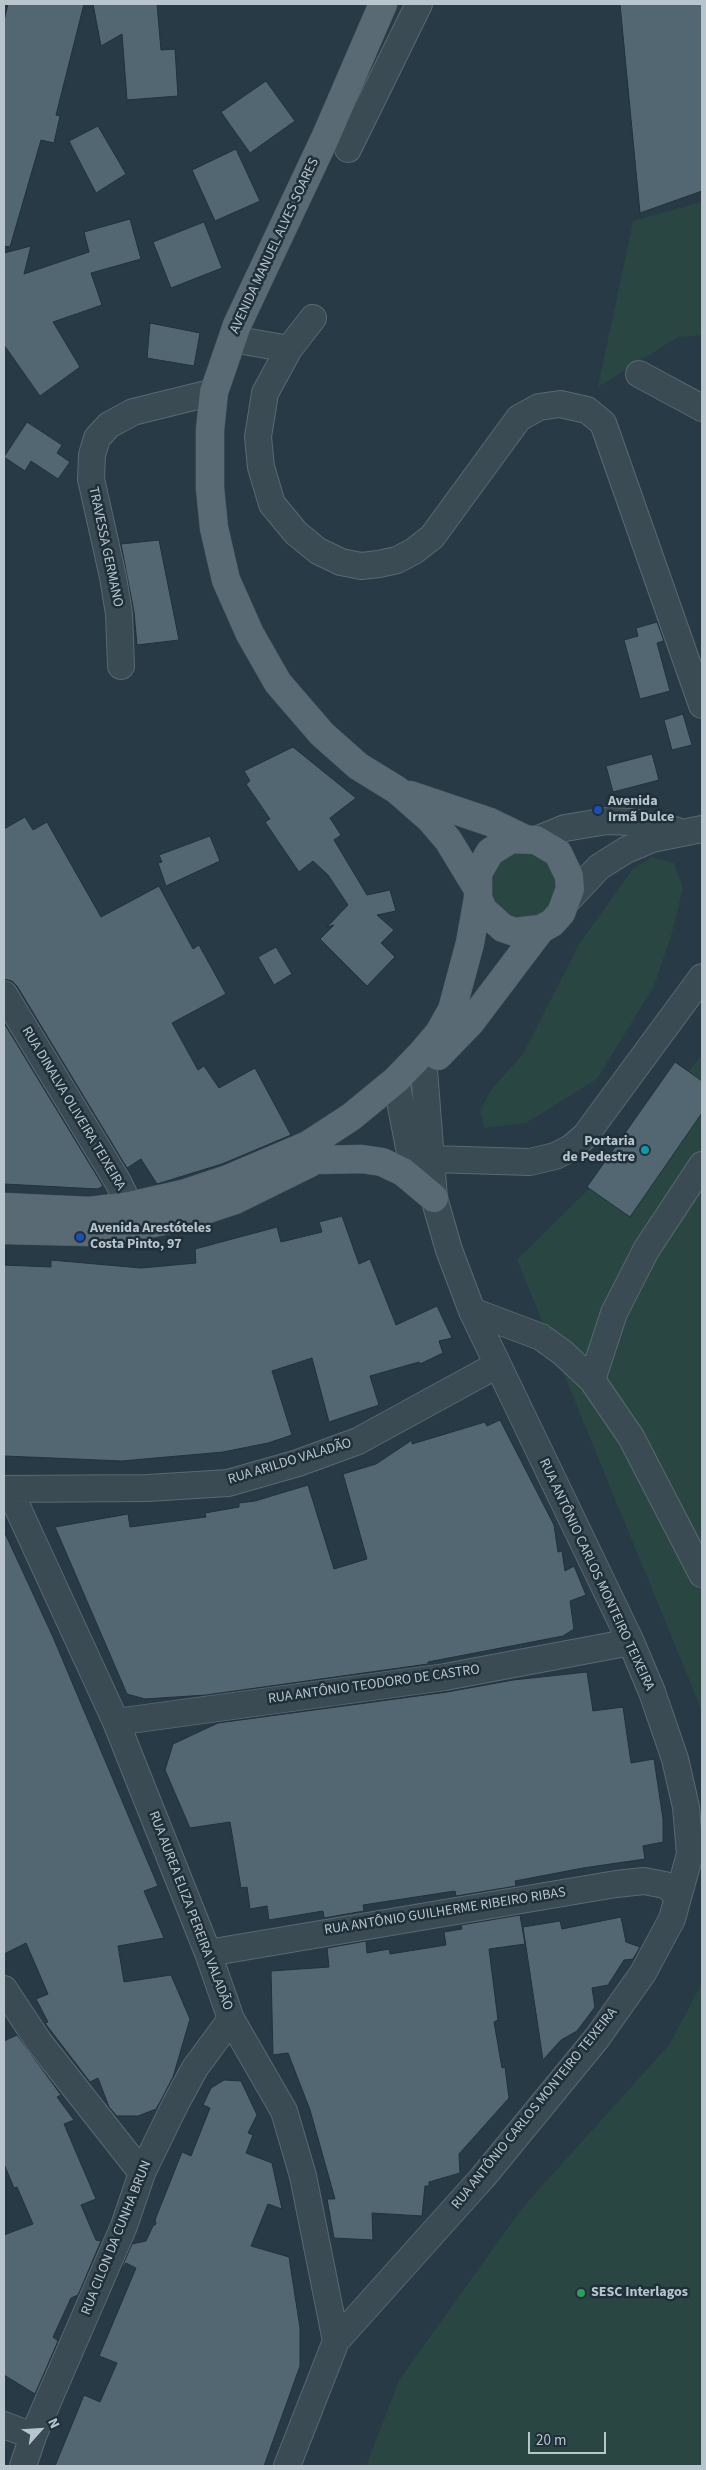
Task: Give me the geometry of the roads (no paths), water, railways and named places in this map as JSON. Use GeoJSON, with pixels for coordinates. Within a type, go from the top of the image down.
{"type":"FeatureCollection","features":[{"type":"Feature","properties":{"kind":"main road","name":"AVENIDA MANUEL ALVES SOARES"},"geometry":{"type":"LineString","coordinates":[[383,4],[326,136],[232,339],[214,392],[210,430],[210,488],[214,528],[226,580],[250,634],[278,683],[322,734],[358,766],[397,790],[436,826],[458,856],[477,892]]}},
{"type":"Feature","properties":{"kind":"main road","name":"AVENIDA MANUEL ALVES SOARES"},"geometry":{"type":"LineString","coordinates":[[397,790],[490,822],[530,839]]}},
{"type":"Feature","properties":{"kind":"main road"},"geometry":{"type":"LineString","coordinates":[[4,1208],[90,1211],[135,1216],[190,1215],[235,1200],[315,1160],[366,1126],[397,1088],[439,1033],[452,1010],[470,943],[482,862],[490,852],[511,839],[530,839],[558,853],[565,864],[569,876],[567,901],[561,913],[541,929],[470,1023],[424,1070],[397,1088],[308,1145],[228,1179],[184,1194],[135,1216],[90,1232],[4,1230]]}},
{"type":"Feature","properties":{"kind":"main road"},"geometry":{"type":"LineString","coordinates":[[477,892],[483,910],[502,928],[515,932],[541,929]]}},
{"type":"Feature","properties":{"kind":"main road"},"geometry":{"type":"LineString","coordinates":[[315,1160],[362,1159],[382,1162],[403,1172],[434,1198]]}},
{"type":"Feature","properties":{"kind":"street"},"geometry":{"type":"LineString","coordinates":[[348,149],[419,4]]}},
{"type":"Feature","properties":{"kind":"street"},"geometry":{"type":"LineString","coordinates":[[312,318],[289,349],[264,393],[258,437],[261,467],[272,504],[290,526],[318,551],[341,562],[361,566],[397,560],[414,551],[432,537],[519,418],[539,407],[560,404],[587,410],[603,423],[702,705]]}},
{"type":"Feature","properties":{"kind":"street"},"geometry":{"type":"LineString","coordinates":[[232,339],[289,349]]}},
{"type":"Feature","properties":{"kind":"street"},"geometry":{"type":"LineString","coordinates":[[639,374],[702,408]]}},
{"type":"Feature","properties":{"kind":"street","name":"TRAVESSA GERMANO"},"geometry":{"type":"LineString","coordinates":[[120,666],[119,614],[113,577],[91,479],[92,455],[97,438],[109,425],[133,412],[214,392]]}},
{"type":"Feature","properties":{"kind":"street"},"geometry":{"type":"LineString","coordinates":[[530,839],[565,828],[607,821],[694,830]]}},
{"type":"Feature","properties":{"kind":"street"},"geometry":{"type":"LineString","coordinates":[[567,901],[599,868],[626,850],[652,839],[694,830]]}},
{"type":"Feature","properties":{"kind":"street"},"geometry":{"type":"LineString","coordinates":[[431,1159],[530,1162],[555,1156],[571,1148],[585,1136],[702,977]]}},
{"type":"Feature","properties":{"kind":"street","name":"RUA DINALVA OLIVEIRA TEIXEIRA"},"geometry":{"type":"LineString","coordinates":[[4,994],[118,1182],[135,1216]]}},
{"type":"Feature","properties":{"kind":"street","name":"RUA ANTÔNIO CARLOS MONTEIRO TEIXEIRA"},"geometry":{"type":"LineString","coordinates":[[287,2466],[336,2342],[483,2177],[597,2038],[643,1973],[672,1919],[690,1854],[686,1807],[675,1759],[652,1692],[631,1642],[472,1311],[449,1250],[434,1198],[424,1070]]}},
{"type":"Feature","properties":{"kind":"street","name":"RUA ANTÔNIO CARLOS MONTEIRO TEIXEIRA"},"geometry":{"type":"LineString","coordinates":[[397,1088],[410,1153],[434,1198]]}},
{"type":"Feature","properties":{"kind":"street"},"geometry":{"type":"LineString","coordinates":[[592,1380],[614,1313],[646,1250],[702,1165]]}},
{"type":"Feature","properties":{"kind":"street"},"geometry":{"type":"LineString","coordinates":[[472,1311],[541,1337],[563,1353],[592,1380],[631,1437],[702,1574]]}},
{"type":"Feature","properties":{"kind":"street","name":"RUA ARILDO VALADÃO"},"geometry":{"type":"LineString","coordinates":[[6,1489],[148,1488],[228,1483],[298,1463],[358,1441],[497,1365]]}},
{"type":"Feature","properties":{"kind":"street","name":"RUA AUREA ELIZA PEREIRA VALADÃO"},"geometry":{"type":"LineString","coordinates":[[6,1489],[116,1722],[208,1953],[231,2019],[284,2111],[303,2176],[336,2342]]}},
{"type":"Feature","properties":{"kind":"street","name":"RUA ANTÔNIO TEODORO DE CASTRO"},"geometry":{"type":"LineString","coordinates":[[116,1722],[445,1677],[631,1642]]}},
{"type":"Feature","properties":{"kind":"street","name":"RUA ANTÔNIO GUILHERME RIBEIRO RIBAS"},"geometry":{"type":"LineString","coordinates":[[208,1953],[616,1884],[644,1881],[665,1885],[678,1895]]}},
{"type":"Feature","properties":{"kind":"street"},"geometry":{"type":"LineString","coordinates":[[4,1989],[39,2042],[142,2173]]}},
{"type":"Feature","properties":{"kind":"street","name":"RUA CILON DA CUNHA BRUN"},"geometry":{"type":"LineString","coordinates":[[23,2466],[33,2436],[124,2226],[142,2173],[195,2068],[231,2019]]}},
{"type":"Feature","properties":{"kind":"street"},"geometry":{"type":"LineString","coordinates":[[4,2425],[33,2436]]}},
{"type":"Feature","properties":{"kind":"place","name":"Avenida Irmã Dulce"},"geometry":{"type":"Point","coordinates":[598,810]}},
{"type":"Feature","properties":{"kind":"place","name":"Portaria de Pedestre"},"geometry":{"type":"Point","coordinates":[645,1150]}},
{"type":"Feature","properties":{"kind":"place","name":"Avenida Arestóteles Costa Pinto, 97"},"geometry":{"type":"Point","coordinates":[80,1237]}},
{"type":"Feature","properties":{"kind":"place","name":"SESC Interlagos"},"geometry":{"type":"Point","coordinates":[581,2293]}}]}
